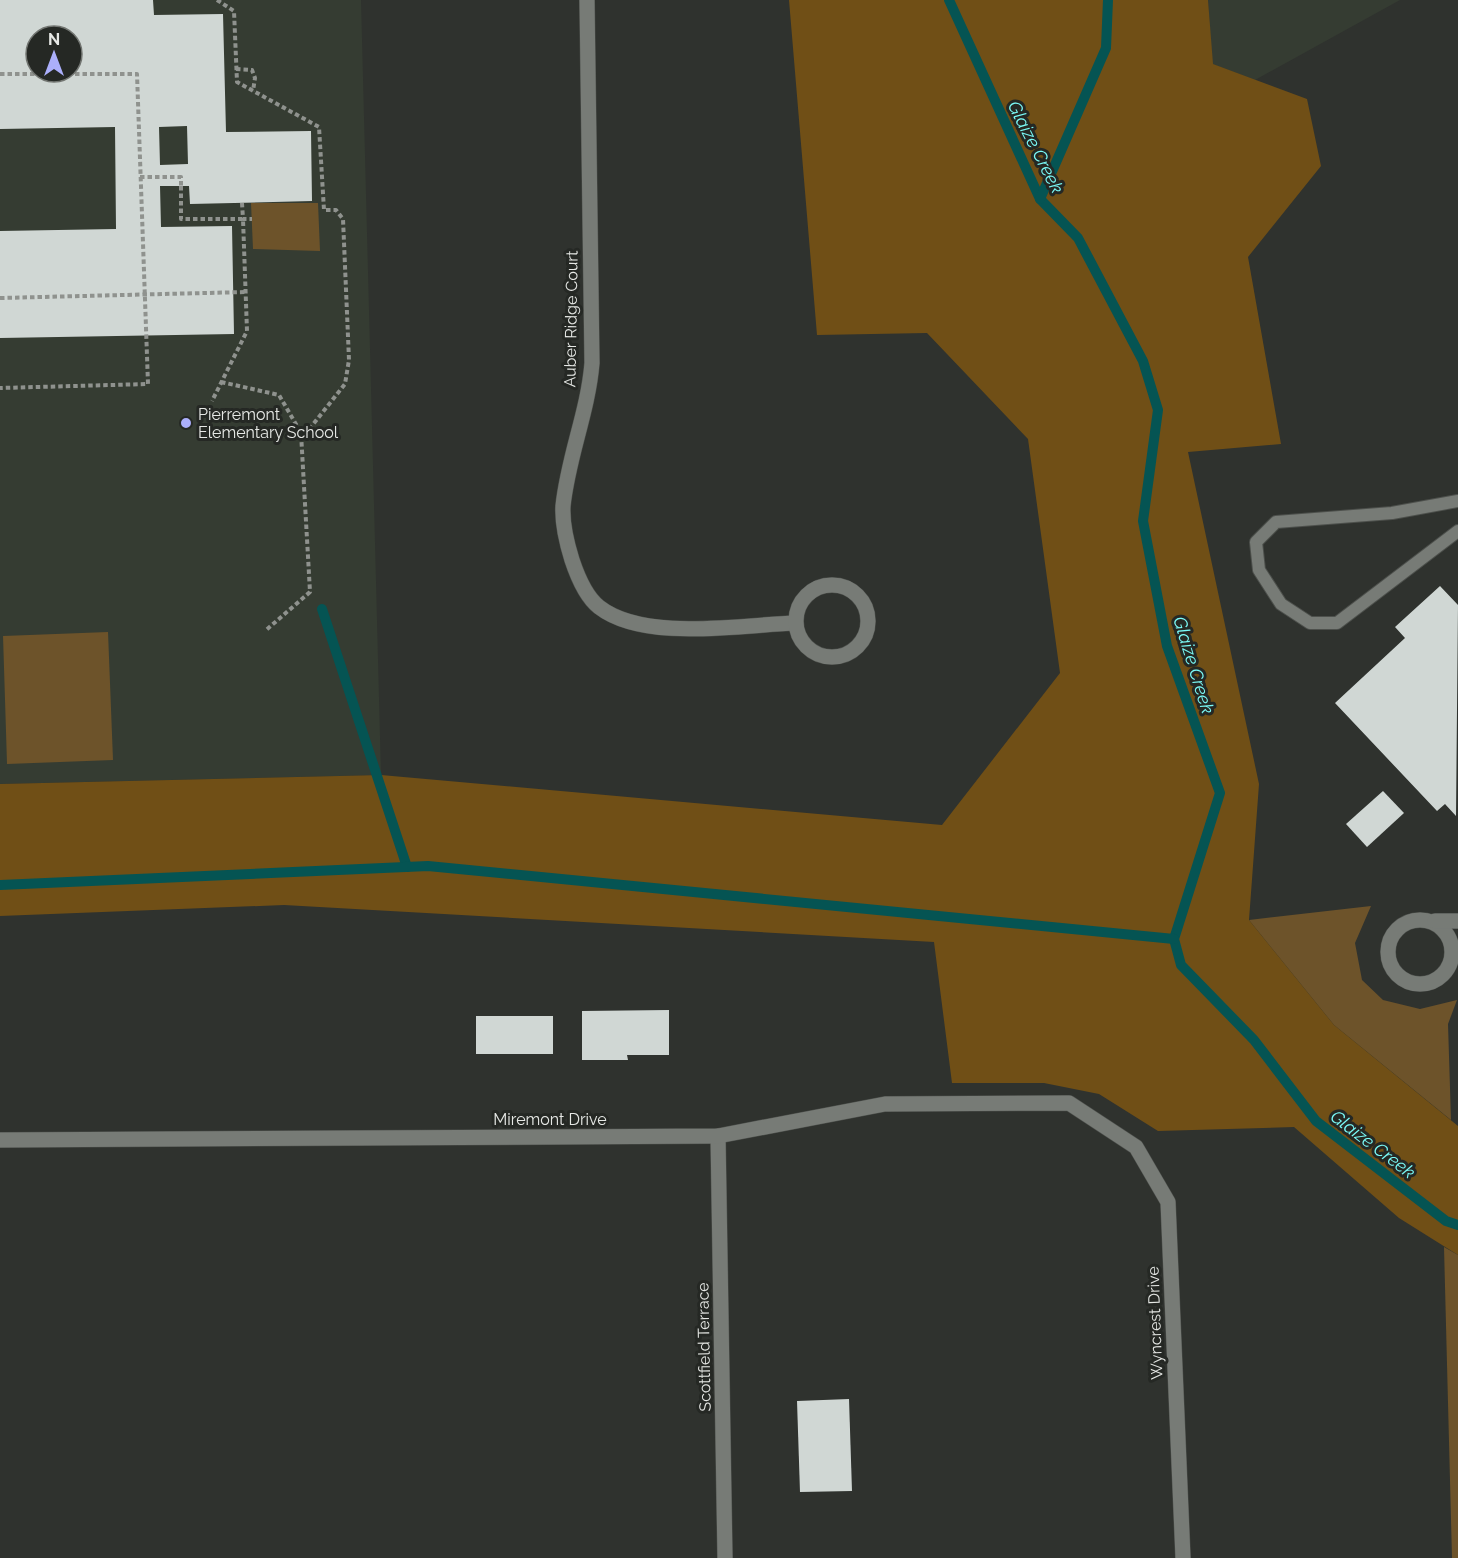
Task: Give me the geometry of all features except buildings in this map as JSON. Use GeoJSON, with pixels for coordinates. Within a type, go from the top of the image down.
{"type":"FeatureCollection","features":[{"type":"Feature","properties":{"kind":"street","name":"Auber Ridge Court"},"geometry":{"type":"LineString","coordinates":[[586,0],[592,363],[590,390],[567,479],[563,509],[568,547],[578,579],[599,606],[633,622],[666,630],[795,623]]}},
{"type":"Feature","properties":{"kind":"street"},"geometry":{"type":"LineString","coordinates":[[834,584],[848,588],[859,595],[866,606],[869,618],[865,637],[857,647],[846,655],[834,657],[815,653],[805,646],[798,635],[795,623],[801,600],[810,591],[821,585],[834,584]]}},
{"type":"Feature","properties":{"kind":"street"},"geometry":{"type":"LineString","coordinates":[[1435,921],[1445,930],[1450,940],[1453,953],[1449,965],[1433,981],[1420,984],[1409,983],[1392,969],[1388,957],[1388,946],[1400,927],[1412,921],[1435,921],[1458,921]]}},
{"type":"Feature","properties":{"kind":"street","name":"Miremont Drive"},"geometry":{"type":"LineString","coordinates":[[0,1140],[718,1136],[885,1104],[1069,1103],[1094,1118]]}},
{"type":"Feature","properties":{"kind":"street","name":"Wyncrest Drive"},"geometry":{"type":"LineString","coordinates":[[1094,1118],[1136,1147],[1168,1202],[1183,1558]]}},
{"type":"Feature","properties":{"kind":"street","name":"Scottfield Terrace"},"geometry":{"type":"LineString","coordinates":[[718,1136],[725,1558]]}},
{"type":"Feature","properties":{"kind":"lane"},"geometry":{"type":"LineString","coordinates":[[1458,501],[1392,513],[1276,522],[1256,542],[1259,570],[1281,604],[1310,623],[1337,623],[1458,531]]}},
{"type":"Feature","properties":{"kind":"path"},"geometry":{"type":"LineString","coordinates":[[218,0],[234,10],[237,82],[320,127],[321,209],[336,210],[343,219],[349,360],[345,384],[307,432],[301,433]]}},
{"type":"Feature","properties":{"kind":"path"},"geometry":{"type":"LineString","coordinates":[[236,69],[252,70],[255,78],[253,92]]}},
{"type":"Feature","properties":{"kind":"path"},"geometry":{"type":"LineString","coordinates":[[0,74],[137,74],[143,297],[148,384],[0,388]]}},
{"type":"Feature","properties":{"kind":"path"},"geometry":{"type":"LineString","coordinates":[[140,177],[181,177],[181,219],[252,219]]}},
{"type":"Feature","properties":{"kind":"path"},"geometry":{"type":"LineString","coordinates":[[212,401],[247,331],[242,202]]}},
{"type":"Feature","properties":{"kind":"path"},"geometry":{"type":"LineString","coordinates":[[0,298],[143,297],[246,292]]}},
{"type":"Feature","properties":{"kind":"path"},"geometry":{"type":"LineString","coordinates":[[221,382],[279,394],[301,433],[310,592],[265,631]]}},
{"type":"Feature","properties":{"kind":"shaded area","name":"Pierremont Elementary School"},"geometry":{"type":"Polygon","coordinates":[[[0,0],[361,0],[381,775],[0,784],[0,0]]]}},
{"type":"Feature","properties":{"kind":"shaded area"},"geometry":{"type":"Polygon","coordinates":[[[789,0],[1208,0],[1213,64],[1307,99],[1321,166],[1248,257],[1281,444],[1188,452],[1259,784],[1249,920],[1334,1025],[1458,1126],[1458,1255],[1399,1218],[1294,1127],[1158,1131],[1099,1094],[1044,1083],[952,1083],[934,942],[284,905],[0,916],[0,784],[381,775],[942,825],[1060,673],[1028,439],[927,333],[817,335],[789,0]]]}},
{"type":"Feature","properties":{"kind":"shaded area"},"geometry":{"type":"Polygon","coordinates":[[[1208,0],[1400,0],[1255,80],[1212,64],[1208,0]]]}},
{"type":"Feature","properties":{"kind":"shaded area"},"geometry":{"type":"Polygon","coordinates":[[[251,203],[318,203],[320,251],[253,249],[251,203]]]}},
{"type":"Feature","properties":{"kind":"shaded area"},"geometry":{"type":"Polygon","coordinates":[[[108,632],[113,760],[7,764],[3,636],[108,632]]]}},
{"type":"Feature","properties":{"kind":"shaded area"},"geometry":{"type":"Polygon","coordinates":[[[1371,906],[1355,943],[1362,980],[1383,1000],[1420,1009],[1457,1000],[1448,1024],[1451,1120],[1334,1025],[1249,920],[1371,906]]]}},
{"type":"Feature","properties":{"kind":"shaded area"},"geometry":{"type":"Polygon","coordinates":[[[1444,1247],[1458,1255],[1458,1558],[1452,1558],[1444,1247]]]}},
{"type":"Feature","properties":{"kind":"waterway","name":"Glaize Creek"},"geometry":{"type":"LineString","coordinates":[[949,0],[1040,199],[1078,238],[1143,361],[1158,410],[1143,521],[1167,646],[1220,793],[1174,939],[1181,965],[1254,1040],[1316,1121],[1446,1221],[1458,1225]]}},
{"type":"Feature","properties":{"kind":"waterway"},"geometry":{"type":"LineString","coordinates":[[1040,199],[1106,48],[1108,0]]}},
{"type":"Feature","properties":{"kind":"waterway"},"geometry":{"type":"LineString","coordinates":[[322,609],[407,867]]}},
{"type":"Feature","properties":{"kind":"waterway"},"geometry":{"type":"LineString","coordinates":[[0,885],[428,866],[1174,939]]}},
{"type":"Feature","properties":{"kind":"place","name":"Pierremont Elementary School"},"geometry":{"type":"Point","coordinates":[186,423]}}]}
